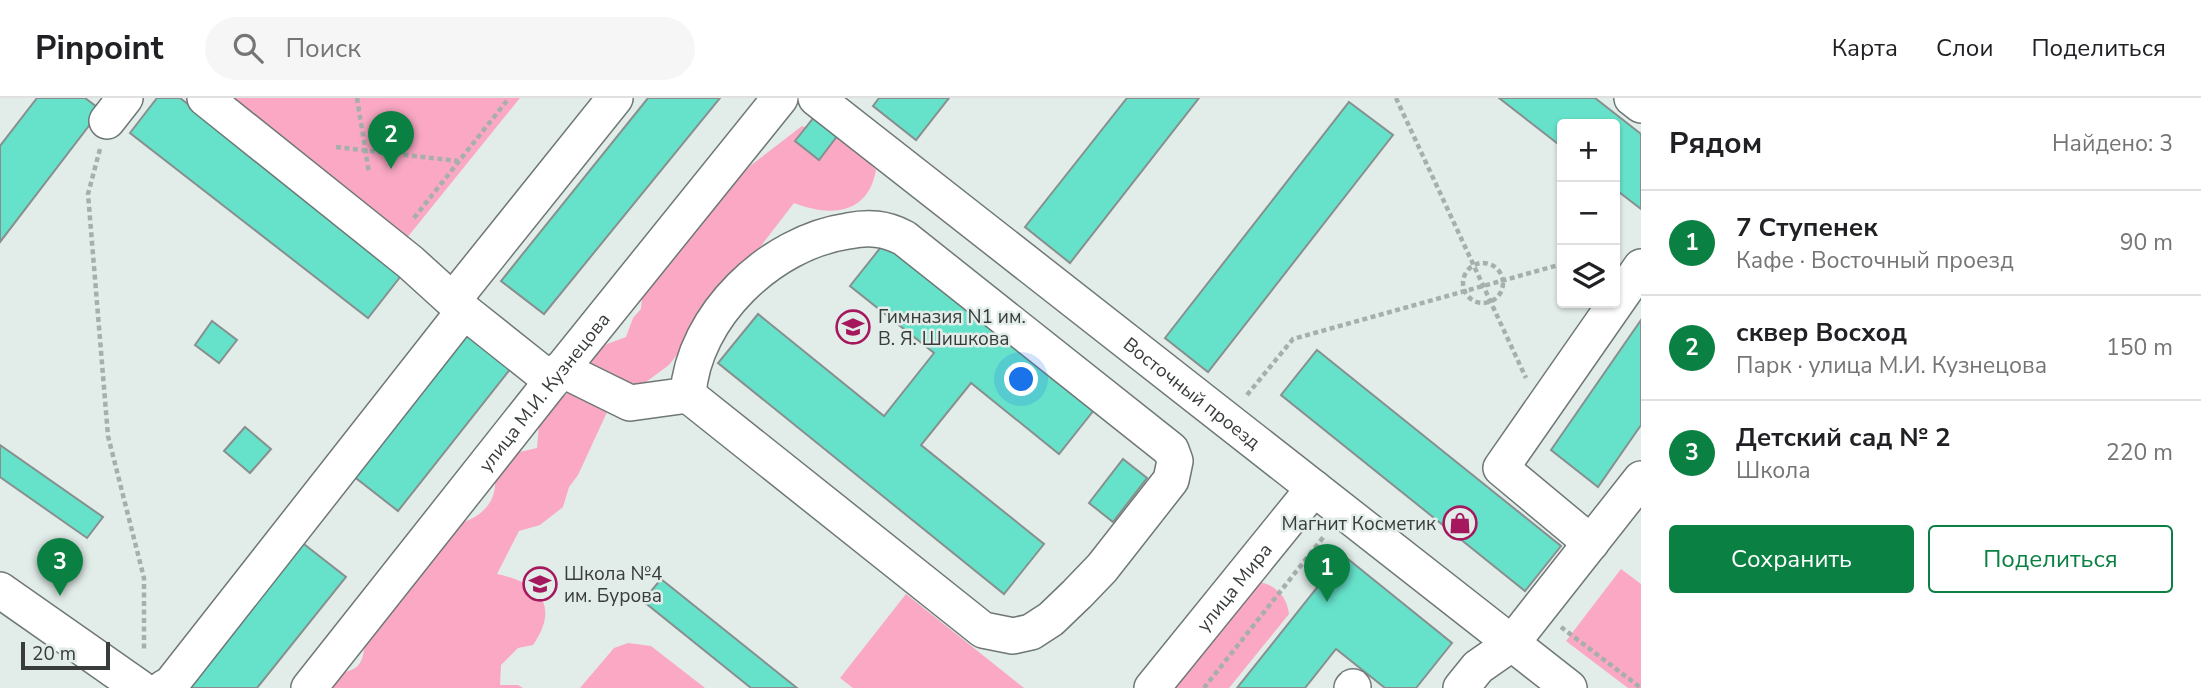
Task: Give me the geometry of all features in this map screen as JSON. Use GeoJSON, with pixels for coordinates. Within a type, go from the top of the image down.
{"type":"FeatureCollection","features":[{"type":"Feature","properties":{"kind":"street"},"geometry":{"type":"LineString","coordinates":[[205,98],[410,262],[459,306],[556,375],[630,403],[688,395],[983,630],[1013,636],[1031,632],[1051,619],[1102,568],[1171,480],[1175,461],[1171,450],[904,238],[889,230],[865,228],[833,233],[782,254],[761,267],[719,316],[703,341],[689,371],[688,395]]}},
{"type":"Feature","properties":{"kind":"street"},"geometry":{"type":"LineString","coordinates":[[164,688],[171,684],[615,98]]}},
{"type":"Feature","properties":{"kind":"street","name":"улица М.И. Кузнецова"},"geometry":{"type":"LineString","coordinates":[[309,688],[556,375],[780,98]]}},
{"type":"Feature","properties":{"kind":"street","name":"Восточный проезд"},"geometry":{"type":"LineString","coordinates":[[816,98],[1569,688]]}},
{"type":"Feature","properties":{"kind":"street"},"geometry":{"type":"LineString","coordinates":[[1632,98],[1641,105]]}},
{"type":"Feature","properties":{"kind":"street"},"geometry":{"type":"LineString","coordinates":[[1591,543],[1501,468],[1641,267]]}},
{"type":"Feature","properties":{"kind":"street"},"geometry":{"type":"LineString","coordinates":[[1461,688],[1499,634],[1538,610],[1641,479]]}},
{"type":"Feature","properties":{"kind":"street","name":"улица Мира"},"geometry":{"type":"LineString","coordinates":[[1152,688],[1314,488]]}},
{"type":"Feature","properties":{"kind":"street"},"geometry":{"type":"LineString","coordinates":[[0,590],[142,674]]}},
{"type":"Feature","properties":{"kind":"path"},"geometry":{"type":"LineString","coordinates":[[357,98],[369,173]]}},
{"type":"Feature","properties":{"kind":"path"},"geometry":{"type":"LineString","coordinates":[[414,218],[509,98]]}},
{"type":"Feature","properties":{"kind":"path"},"geometry":{"type":"LineString","coordinates":[[1395,100],[1541,410]]}},
{"type":"Feature","properties":{"kind":"path"},"geometry":{"type":"LineString","coordinates":[[116,110],[88,194],[108,436],[144,578],[142,674]]}},
{"type":"Feature","properties":{"kind":"path"},"geometry":{"type":"LineString","coordinates":[[336,147],[459,161]]}},
{"type":"Feature","properties":{"kind":"path"},"geometry":{"type":"LineString","coordinates":[[1491,264],[1503,280],[1502,291],[1491,302],[1474,301],[1464,291],[1466,271],[1474,265],[1491,264]]}},
{"type":"Feature","properties":{"kind":"path"},"geometry":{"type":"LineString","coordinates":[[1227,420],[1293,339],[1557,265]]}},
{"type":"Feature","properties":{"kind":"path"},"geometry":{"type":"LineString","coordinates":[[1204,688],[1343,511]]}},
{"type":"Feature","properties":{"kind":"path"},"geometry":{"type":"LineString","coordinates":[[1538,610],[1641,688]]}},
{"type":"Feature","properties":{"kind":"shaded area"},"geometry":{"type":"Polygon","coordinates":[[[232,98],[520,98],[406,239],[232,98]]]}},
{"type":"Feature","properties":{"kind":"shaded area"},"geometry":{"type":"Polygon","coordinates":[[[802,126],[845,139],[876,170],[872,185],[865,196],[846,209],[821,210],[794,203],[669,365],[608,410],[578,475],[569,487],[563,507],[540,525],[519,531],[497,574],[524,583],[541,598],[545,607],[541,631],[533,645],[518,648],[501,665],[500,685],[518,685],[523,688],[325,688],[332,680],[357,666],[364,652],[365,637],[459,524],[481,513],[491,501],[495,478],[515,453],[537,448],[539,424],[557,399],[566,395],[593,355],[607,344],[626,337],[633,318],[641,309],[643,289],[702,225],[712,208],[750,166],[802,126]]]}},
{"type":"Feature","properties":{"kind":"shaded area"},"geometry":{"type":"Polygon","coordinates":[[[1621,569],[1641,584],[1641,688],[1628,688],[1566,641],[1621,569]]]}},
{"type":"Feature","properties":{"kind":"shaded area"},"geometry":{"type":"Polygon","coordinates":[[[1259,582],[1280,593],[1289,614],[1229,688],[1163,688],[1259,582]]]}},
{"type":"Feature","properties":{"kind":"shaded area"},"geometry":{"type":"Polygon","coordinates":[[[906,594],[1024,688],[853,688],[840,678],[906,594]]]}},
{"type":"Feature","properties":{"kind":"shaded area"},"geometry":{"type":"Polygon","coordinates":[[[628,643],[651,646],[705,688],[580,688],[614,648],[628,643]]]}},
{"type":"Feature","properties":{"kind":"building"},"geometry":{"type":"Polygon","coordinates":[[[37,98],[85,98],[101,110],[0,242],[0,146],[37,98]]]}},
{"type":"Feature","properties":{"kind":"building"},"geometry":{"type":"Polygon","coordinates":[[[157,98],[180,98],[404,272],[368,318],[130,133],[157,98]]]}},
{"type":"Feature","properties":{"kind":"building"},"geometry":{"type":"Polygon","coordinates":[[[648,98],[720,98],[544,314],[501,281],[648,98]]]}},
{"type":"Feature","properties":{"kind":"building"},"geometry":{"type":"Polygon","coordinates":[[[879,98],[949,98],[916,140],[873,106],[879,98]]]}},
{"type":"Feature","properties":{"kind":"building"},"geometry":{"type":"Polygon","coordinates":[[[1127,98],[1199,98],[1070,263],[1025,227],[1127,98]]]}},
{"type":"Feature","properties":{"kind":"building"},"geometry":{"type":"Polygon","coordinates":[[[1499,98],[1595,98],[1641,134],[1641,209],[1620,193],[1620,119],[1557,119],[1557,143],[1499,98]]]}},
{"type":"Feature","properties":{"kind":"building"},"geometry":{"type":"Polygon","coordinates":[[[1349,102],[1393,135],[1208,372],[1165,338],[1349,102]]]}},
{"type":"Feature","properties":{"kind":"building"},"geometry":{"type":"Polygon","coordinates":[[[815,116],[838,135],[819,160],[795,141],[815,116]]]}},
{"type":"Feature","properties":{"kind":"building"},"geometry":{"type":"Polygon","coordinates":[[[889,237],[1098,405],[1059,454],[971,383],[921,445],[1044,544],[1004,594],[718,363],[758,314],[884,416],[934,353],[850,286],[889,237]]]}},
{"type":"Feature","properties":{"kind":"building"},"geometry":{"type":"Polygon","coordinates":[[[1641,320],[1641,425],[1598,487],[1551,450],[1641,320]]]}},
{"type":"Feature","properties":{"kind":"building"},"geometry":{"type":"Polygon","coordinates":[[[212,321],[237,340],[219,363],[195,345],[212,321]]]}},
{"type":"Feature","properties":{"kind":"building"},"geometry":{"type":"Polygon","coordinates":[[[470,327],[515,363],[398,511],[352,475],[470,327]]]}},
{"type":"Feature","properties":{"kind":"building"},"geometry":{"type":"Polygon","coordinates":[[[1317,350],[1561,546],[1525,591],[1281,395],[1317,350]]]}},
{"type":"Feature","properties":{"kind":"building"},"geometry":{"type":"Polygon","coordinates":[[[245,427],[271,449],[250,473],[224,451],[245,427]]]}},
{"type":"Feature","properties":{"kind":"building"},"geometry":{"type":"Polygon","coordinates":[[[0,445],[103,517],[87,538],[0,477],[0,445]]]}},
{"type":"Feature","properties":{"kind":"building"},"geometry":{"type":"Polygon","coordinates":[[[1123,459],[1147,478],[1113,522],[1089,503],[1123,459]]]}},
{"type":"Feature","properties":{"kind":"building"},"geometry":{"type":"Polygon","coordinates":[[[300,541],[346,577],[257,688],[183,688],[300,541]]]}},
{"type":"Feature","properties":{"kind":"building"},"geometry":{"type":"Polygon","coordinates":[[[1343,555],[1452,643],[1416,688],[1385,688],[1336,649],[1305,688],[1237,688],[1343,555]]]}},
{"type":"Feature","properties":{"kind":"building"},"geometry":{"type":"Polygon","coordinates":[[[661,579],[797,688],[751,688],[643,601],[661,579]]]}},
{"type":"Feature","properties":{"kind":"place","name":"сквер Восход"},"geometry":{"type":"Point","coordinates":[391,169]}},
{"type":"Feature","properties":{"kind":"place","name":"Гимназия N1 им. В. Я. Шишкова"},"geometry":{"type":"Point","coordinates":[853,327]}},
{"type":"Feature","properties":{"kind":"place","name":"Магнит Косметик"},"geometry":{"type":"Point","coordinates":[1460,523]}},
{"type":"Feature","properties":{"kind":"place","name":"Школа №4 им. Бурова"},"geometry":{"type":"Point","coordinates":[540,584]}},
{"type":"Feature","properties":{"kind":"place","name":"Детский сад № 2"},"geometry":{"type":"Point","coordinates":[60,596]}},
{"type":"Feature","properties":{"kind":"place","name":"7 Ступенек"},"geometry":{"type":"Point","coordinates":[1327,602]}}]}
